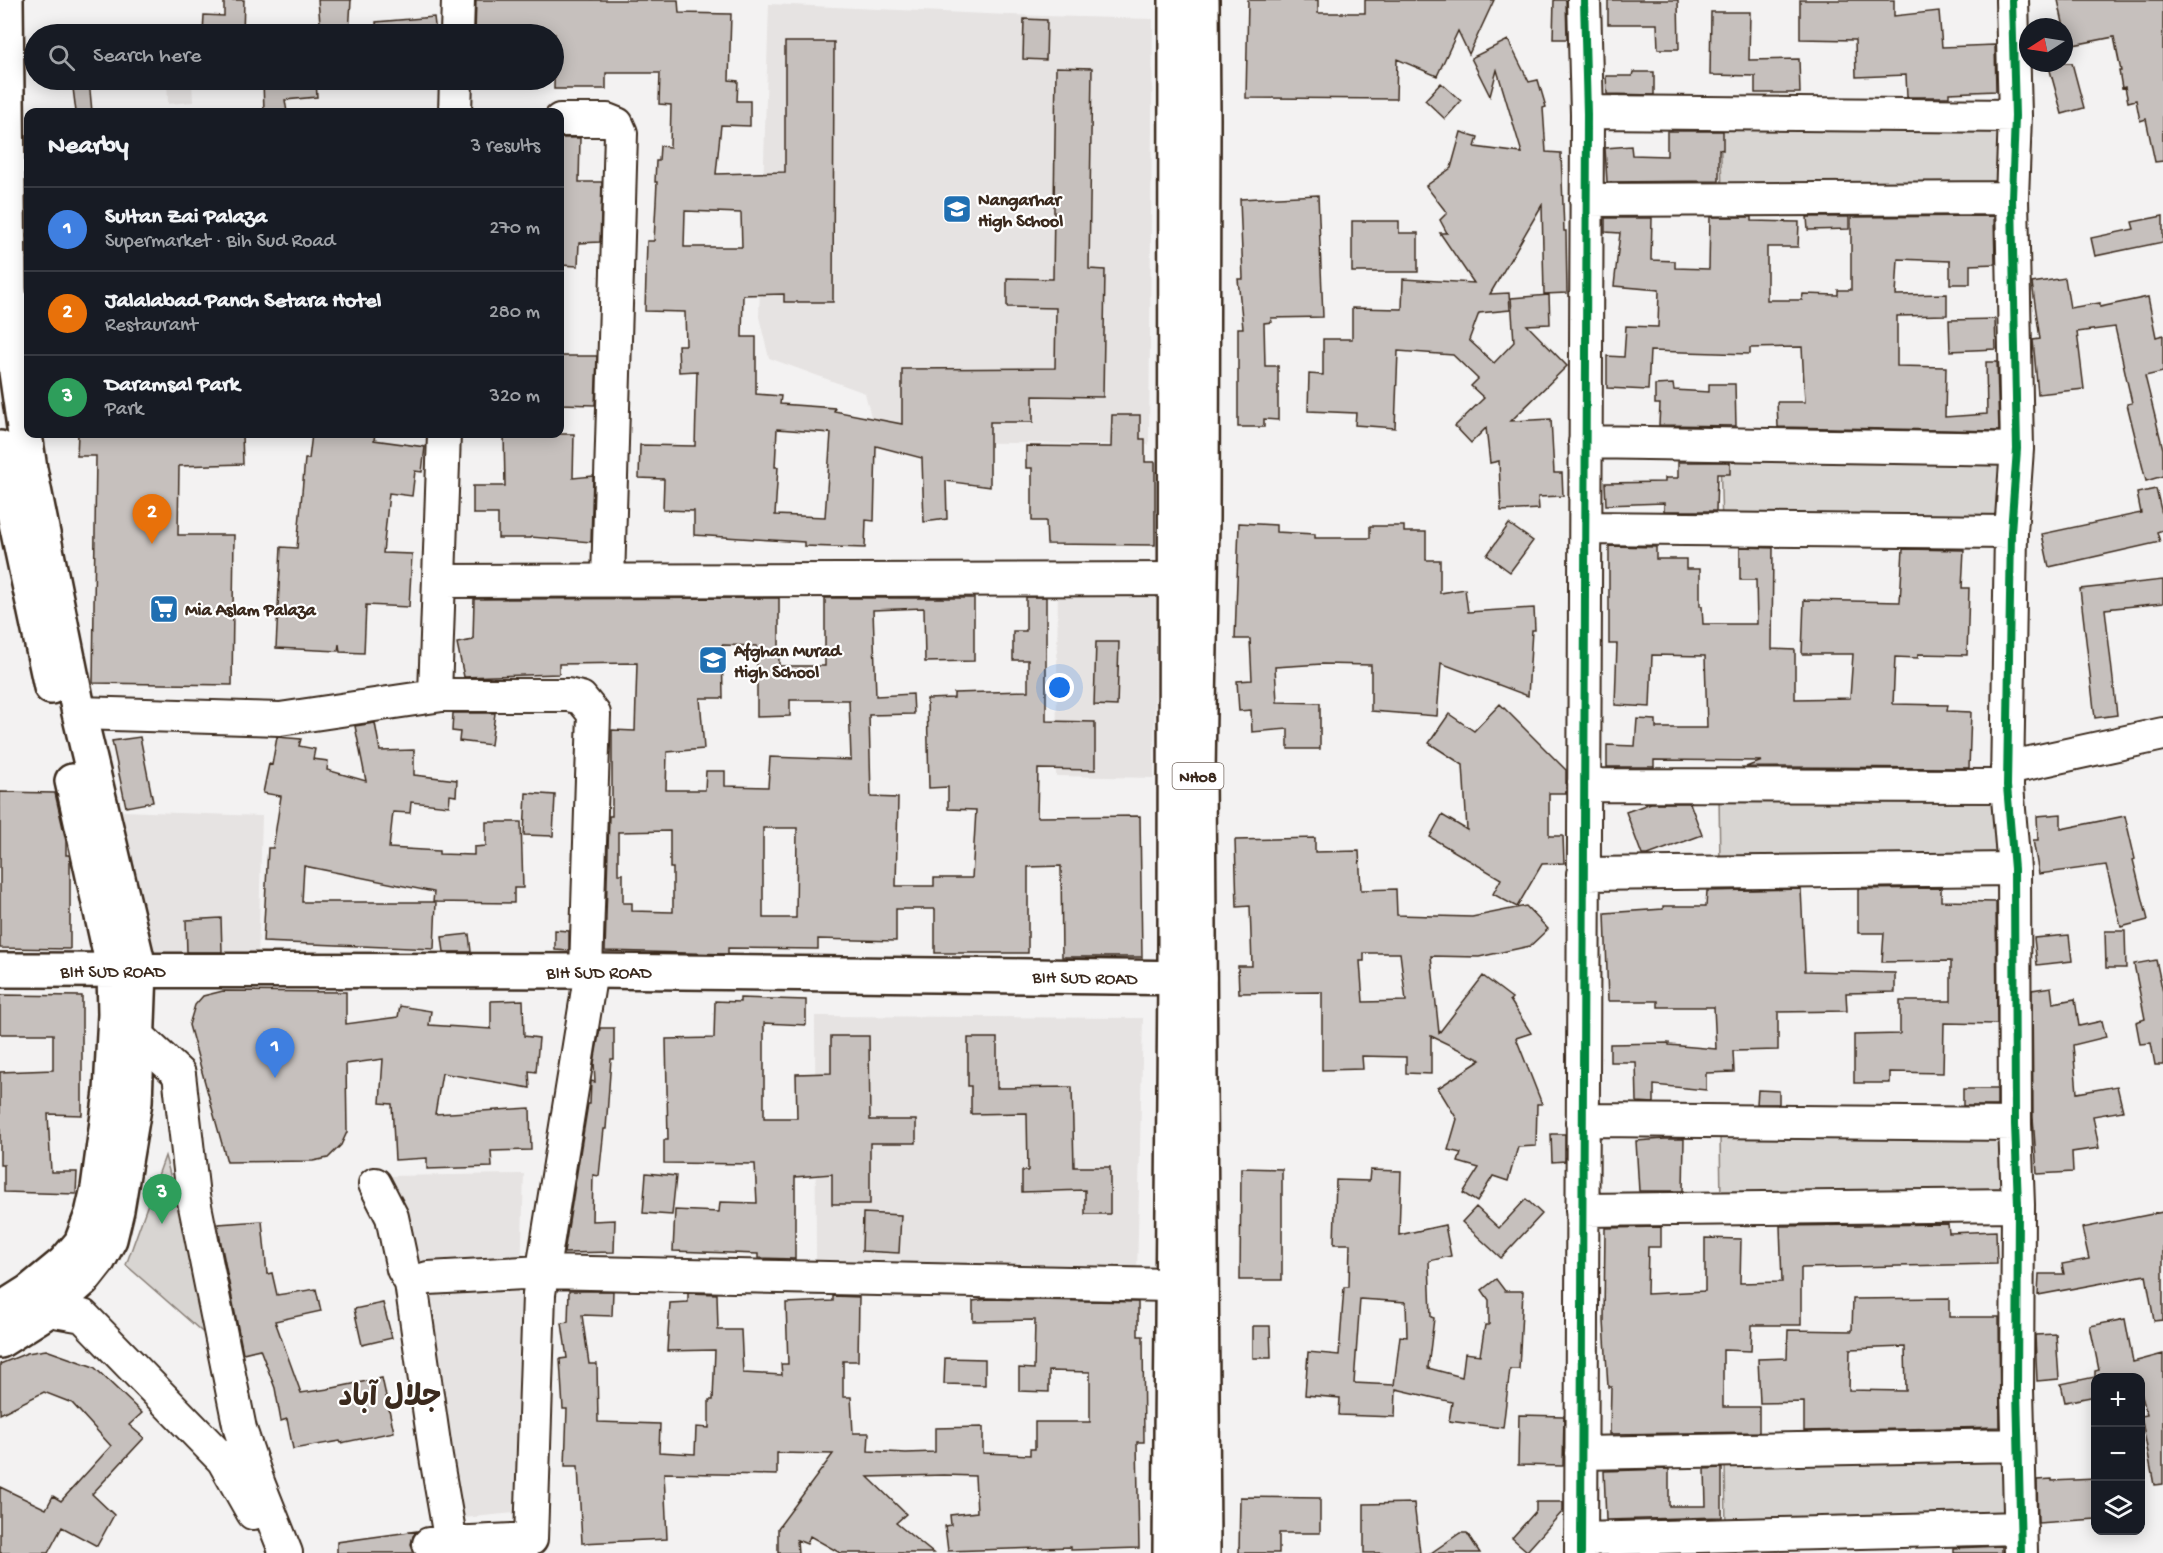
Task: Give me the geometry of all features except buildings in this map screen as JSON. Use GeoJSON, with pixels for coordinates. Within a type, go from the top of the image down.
{"type":"FeatureCollection","features":[{"type":"Feature","properties":{"kind":"main road","name":"NH08"},"geometry":{"type":"LineString","coordinates":[[1170,1553],[1172,1285],[1198,773],[1188,579],[1176,0]]}},
{"type":"Feature","properties":{"kind":"main road","name":"NH08"},"geometry":{"type":"LineString","coordinates":[[1188,579],[1203,220],[1202,0]]}},
{"type":"Feature","properties":{"kind":"main road"},"geometry":{"type":"LineString","coordinates":[[4,15],[9,289],[16,372],[24,427]]}},
{"type":"Feature","properties":{"kind":"main road"},"geometry":{"type":"LineString","coordinates":[[0,1310],[39,1301],[83,1280],[98,1261],[110,1239],[135,1102],[138,1036],[80,713],[26,438]]}},
{"type":"Feature","properties":{"kind":"main road"},"geometry":{"type":"LineString","coordinates":[[0,448],[4,475],[127,971],[115,1014],[111,1092],[92,1214],[81,1243],[64,1263],[39,1301],[0,1341]]}},
{"type":"Feature","properties":{"kind":"main road","name":"BIH SUD ROAD"},"geometry":{"type":"LineString","coordinates":[[0,970],[591,971],[1187,978]]}},
{"type":"Feature","properties":{"kind":"main road","name":"NH08"},"geometry":{"type":"LineString","coordinates":[[1187,978],[1203,1553]]}},
{"type":"Feature","properties":{"kind":"street"},"geometry":{"type":"LineString","coordinates":[[457,24],[458,0]]}},
{"type":"Feature","properties":{"kind":"street"},"geometry":{"type":"LineString","coordinates":[[1584,0],[1587,114],[1581,1546],[2021,1540],[2018,1445],[2014,869],[2007,777],[2011,532],[2017,449],[2012,198],[2014,116],[2012,0]]}},
{"type":"Feature","properties":{"kind":"street"},"geometry":{"type":"LineString","coordinates":[[455,108],[456,90]]}},
{"type":"Feature","properties":{"kind":"street"},"geometry":{"type":"LineString","coordinates":[[1587,114],[1595,112],[2014,116]]}},
{"type":"Feature","properties":{"kind":"street"},"geometry":{"type":"LineString","coordinates":[[564,120],[607,120],[618,124],[621,133],[608,580]]}},
{"type":"Feature","properties":{"kind":"street"},"geometry":{"type":"LineString","coordinates":[[1586,200],[2012,198]]}},
{"type":"Feature","properties":{"kind":"street"},"geometry":{"type":"LineString","coordinates":[[375,1184],[392,1217],[403,1269],[411,1283],[440,1543],[531,1539],[539,1294],[591,971],[586,971],[594,714],[581,698],[568,695],[435,694],[444,438]]}},
{"type":"Feature","properties":{"kind":"street"},"geometry":{"type":"LineString","coordinates":[[1585,442],[2017,449]]}},
{"type":"Feature","properties":{"kind":"street"},"geometry":{"type":"LineString","coordinates":[[1586,528],[2011,532]]}},
{"type":"Feature","properties":{"kind":"street"},"geometry":{"type":"LineString","coordinates":[[439,580],[1188,579]]}},
{"type":"Feature","properties":{"kind":"street"},"geometry":{"type":"LineString","coordinates":[[80,713],[280,719],[442,694]]}},
{"type":"Feature","properties":{"kind":"street"},"geometry":{"type":"LineString","coordinates":[[1584,782],[1600,785],[2007,777],[2163,734]]}},
{"type":"Feature","properties":{"kind":"street"},"geometry":{"type":"LineString","coordinates":[[1583,874],[2014,869]]}},
{"type":"Feature","properties":{"kind":"street"},"geometry":{"type":"LineString","coordinates":[[138,1036],[179,1074],[193,1196],[240,1429],[286,1553]]}},
{"type":"Feature","properties":{"kind":"street"},"geometry":{"type":"LineString","coordinates":[[1582,1122],[1605,1120],[2015,1124]]}},
{"type":"Feature","properties":{"kind":"street"},"geometry":{"type":"LineString","coordinates":[[1582,1210],[2018,1205]]}},
{"type":"Feature","properties":{"kind":"street"},"geometry":{"type":"LineString","coordinates":[[411,1283],[428,1278],[542,1272],[1172,1285]]}},
{"type":"Feature","properties":{"kind":"street"},"geometry":{"type":"LineString","coordinates":[[39,1301],[83,1316],[223,1460],[277,1553]]}},
{"type":"Feature","properties":{"kind":"street"},"geometry":{"type":"LineString","coordinates":[[1581,1453],[2018,1445]]}},
{"type":"Feature","properties":{"kind":"shaded area","name":"Nangarhar High School"},"geometry":{"type":"Polygon","coordinates":[[[769,4],[1153,19],[1149,445],[946,442],[874,429],[865,393],[769,358],[759,317],[769,4]]]}},
{"type":"Feature","properties":{"kind":"shaded area"},"geometry":{"type":"Polygon","coordinates":[[[167,90],[192,90],[193,102],[168,104],[167,90]]]}},
{"type":"Feature","properties":{"kind":"shaded area"},"geometry":{"type":"Polygon","coordinates":[[[2006,121],[2006,193],[1722,192],[1720,122],[2006,121]]]}},
{"type":"Feature","properties":{"kind":"shaded area"},"geometry":{"type":"Polygon","coordinates":[[[1720,455],[2006,461],[2005,528],[1722,526],[1720,455]]]}},
{"type":"Feature","properties":{"kind":"shaded area"},"geometry":{"type":"Polygon","coordinates":[[[1058,580],[1156,581],[1154,778],[1056,776],[1058,580]]]}},
{"type":"Feature","properties":{"kind":"shaded area"},"geometry":{"type":"Polygon","coordinates":[[[1719,795],[2006,796],[2004,865],[1720,865],[1719,795]]]}},
{"type":"Feature","properties":{"kind":"shaded area"},"geometry":{"type":"Polygon","coordinates":[[[122,811],[262,816],[258,963],[148,960],[122,811]]]}},
{"type":"Feature","properties":{"kind":"shaded area"},"geometry":{"type":"Polygon","coordinates":[[[815,1016],[1143,1018],[1137,1275],[816,1268],[815,1016]]]}},
{"type":"Feature","properties":{"kind":"shaded area"},"geometry":{"type":"Polygon","coordinates":[[[1720,1134],[2007,1138],[2007,1201],[1721,1202],[1720,1134]]]}},
{"type":"Feature","properties":{"kind":"shaded area"},"geometry":{"type":"Polygon","coordinates":[[[165,1156],[216,1344],[126,1265],[165,1156]]]}},
{"type":"Feature","properties":{"kind":"shaded area"},"geometry":{"type":"Polygon","coordinates":[[[524,1174],[514,1513],[453,1519],[386,1176],[524,1174]]]}},
{"type":"Feature","properties":{"kind":"shaded area"},"geometry":{"type":"Polygon","coordinates":[[[2008,1456],[2007,1527],[1726,1532],[1725,1460],[2008,1456]]]}},
{"type":"Feature","properties":{"kind":"cycle path"},"geometry":{"type":"LineString","coordinates":[[1581,1553],[1587,114],[1584,0]]}},
{"type":"Feature","properties":{"kind":"cycle path"},"geometry":{"type":"LineString","coordinates":[[2012,0],[2015,116],[2012,198],[2017,449],[2011,532],[2007,786],[2014,869],[2015,1124],[2018,1205],[2017,1389],[2021,1553]]}},
{"type":"Feature","properties":{"kind":"place","name":"Nangarhar High School"},"geometry":{"type":"Point","coordinates":[957,209]}},
{"type":"Feature","properties":{"kind":"place","name":"Jalalabad Panch Setara Hotel"},"geometry":{"type":"Point","coordinates":[152,544]}},
{"type":"Feature","properties":{"kind":"place","name":"Mia Aslam Palaza"},"geometry":{"type":"Point","coordinates":[164,609]}},
{"type":"Feature","properties":{"kind":"place","name":"Afghan Murad High School"},"geometry":{"type":"Point","coordinates":[713,660]}},
{"type":"Feature","properties":{"kind":"place","name":"Sultan Zai Palaza"},"geometry":{"type":"Point","coordinates":[275,1078]}},
{"type":"Feature","properties":{"kind":"place","name":"Daramsal Park"},"geometry":{"type":"Point","coordinates":[162,1224]}},
{"type":"Feature","properties":{"kind":"district","name":"جلال آباد"},"geometry":{"type":"Point","coordinates":[390,1395]}}]}
